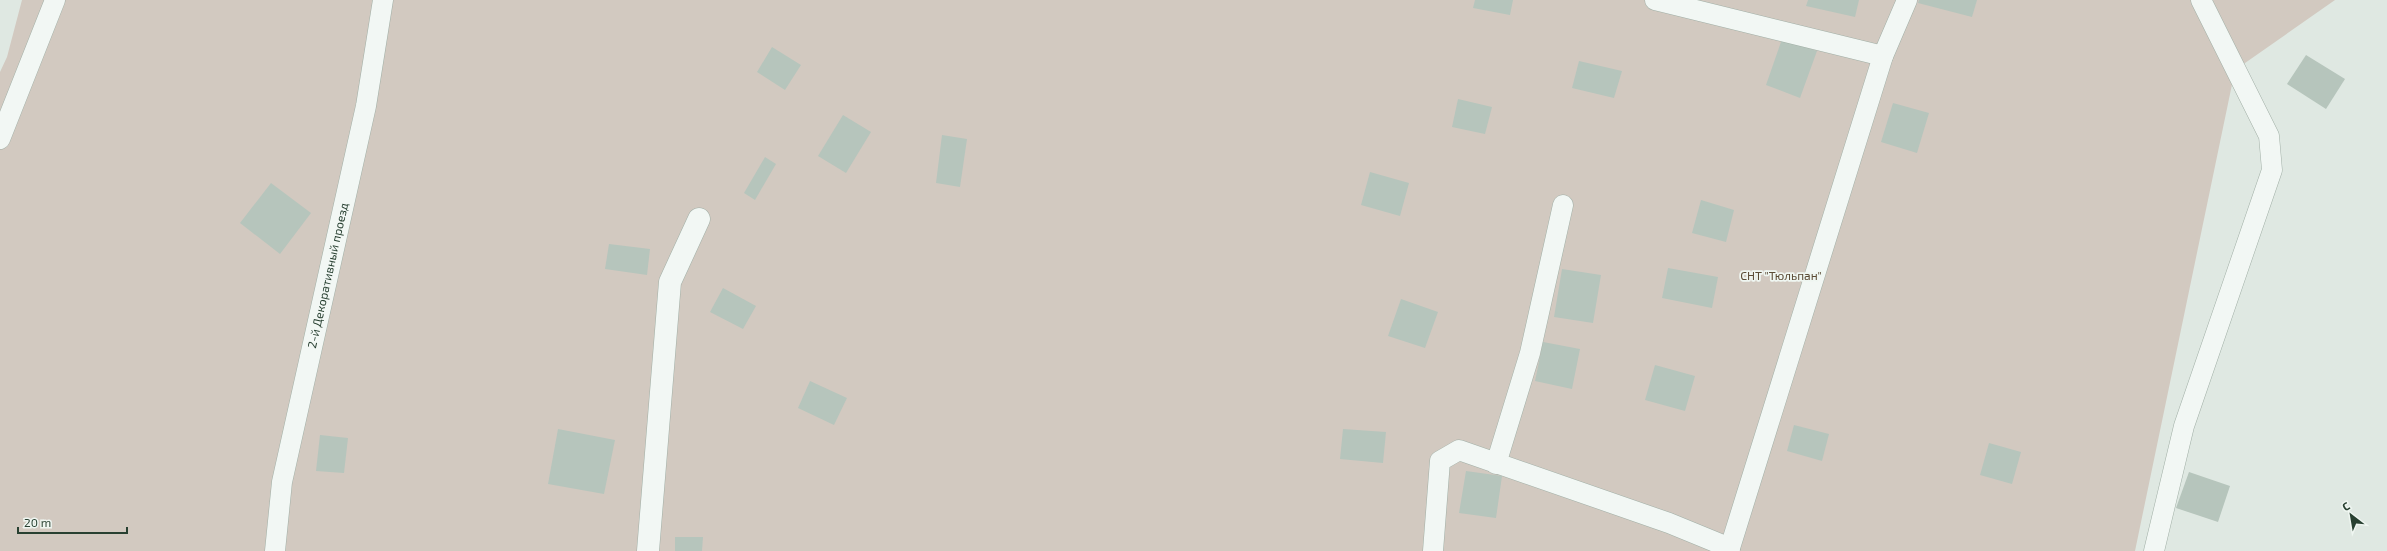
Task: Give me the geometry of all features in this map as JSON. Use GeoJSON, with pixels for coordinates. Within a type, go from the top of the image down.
{"type":"FeatureCollection","features":[{"type":"Feature","properties":{"kind":"street"},"geometry":{"type":"LineString","coordinates":[[648,551],[670,282],[699,220]]}},
{"type":"Feature","properties":{"kind":"lane"},"geometry":{"type":"LineString","coordinates":[[0,139],[55,0]]}},
{"type":"Feature","properties":{"kind":"lane","name":"2-й Декоративный проезд"},"geometry":{"type":"LineString","coordinates":[[275,551],[282,482],[366,106],[383,0]]}},
{"type":"Feature","properties":{"kind":"lane"},"geometry":{"type":"LineString","coordinates":[[1655,0],[1883,56]]}},
{"type":"Feature","properties":{"kind":"lane"},"geometry":{"type":"LineString","coordinates":[[1433,551],[1440,460],[1459,450],[1669,523],[1730,550],[1883,56],[1906,0]]}},
{"type":"Feature","properties":{"kind":"lane"},"geometry":{"type":"LineString","coordinates":[[2154,551],[2184,426],[2272,170],[2269,136],[2201,0]]}},
{"type":"Feature","properties":{"kind":"lane"},"geometry":{"type":"LineString","coordinates":[[1496,464],[1530,354],[1563,205]]}},
{"type":"Feature","properties":{"kind":"green space","name":"СНТ \"Тюльпан\""},"geometry":{"type":"Polygon","coordinates":[[[22,0],[2335,0],[2235,70],[2135,551],[0,551],[0,72],[7,57],[22,0]]]}},
{"type":"Feature","properties":{"kind":"building"},"geometry":{"type":"Polygon","coordinates":[[[1475,0],[1513,0],[1510,15],[1473,8],[1475,0]]]}},
{"type":"Feature","properties":{"kind":"building"},"geometry":{"type":"Polygon","coordinates":[[[1808,0],[1859,0],[1855,17],[1806,6],[1808,0]]]}},
{"type":"Feature","properties":{"kind":"building"},"geometry":{"type":"Polygon","coordinates":[[[1919,0],[1977,0],[1972,17],[1918,3],[1919,0]]]}},
{"type":"Feature","properties":{"kind":"building"},"geometry":{"type":"Polygon","coordinates":[[[1782,39],[1817,51],[1800,98],[1766,85],[1782,39]]]}},
{"type":"Feature","properties":{"kind":"building"},"geometry":{"type":"Polygon","coordinates":[[[772,47],[801,65],[785,90],[757,72],[772,47]]]}},
{"type":"Feature","properties":{"kind":"building"},"geometry":{"type":"Polygon","coordinates":[[[2306,55],[2345,79],[2326,109],[2287,84],[2306,55]]]}},
{"type":"Feature","properties":{"kind":"building"},"geometry":{"type":"Polygon","coordinates":[[[1579,61],[1622,71],[1614,98],[1572,88],[1579,61]]]}},
{"type":"Feature","properties":{"kind":"building"},"geometry":{"type":"Polygon","coordinates":[[[1458,99],[1492,107],[1485,134],[1452,127],[1458,99]]]}},
{"type":"Feature","properties":{"kind":"building"},"geometry":{"type":"Polygon","coordinates":[[[1893,103],[1929,113],[1917,153],[1881,142],[1893,103]]]}},
{"type":"Feature","properties":{"kind":"building"},"geometry":{"type":"Polygon","coordinates":[[[843,115],[871,132],[846,173],[818,156],[843,115]]]}},
{"type":"Feature","properties":{"kind":"building"},"geometry":{"type":"Polygon","coordinates":[[[942,135],[967,139],[960,187],[936,183],[942,135]]]}},
{"type":"Feature","properties":{"kind":"building"},"geometry":{"type":"Polygon","coordinates":[[[765,157],[776,164],[755,200],[744,193],[765,157]]]}},
{"type":"Feature","properties":{"kind":"building"},"geometry":{"type":"Polygon","coordinates":[[[1370,172],[1409,183],[1400,216],[1361,205],[1370,172]]]}},
{"type":"Feature","properties":{"kind":"building"},"geometry":{"type":"Polygon","coordinates":[[[271,183],[311,213],[280,254],[240,223],[271,183]]]}},
{"type":"Feature","properties":{"kind":"building"},"geometry":{"type":"Polygon","coordinates":[[[1701,200],[1734,210],[1726,242],[1692,233],[1701,200]]]}},
{"type":"Feature","properties":{"kind":"building"},"geometry":{"type":"Polygon","coordinates":[[[609,244],[650,249],[647,275],[605,269],[609,244]]]}},
{"type":"Feature","properties":{"kind":"building"},"geometry":{"type":"Polygon","coordinates":[[[1668,268],[1718,277],[1712,308],[1662,298],[1668,268]]]}},
{"type":"Feature","properties":{"kind":"building"},"geometry":{"type":"Polygon","coordinates":[[[1562,269],[1601,275],[1593,323],[1554,317],[1562,269]]]}},
{"type":"Feature","properties":{"kind":"building"},"geometry":{"type":"Polygon","coordinates":[[[723,288],[756,306],[743,329],[710,312],[723,288]]]}},
{"type":"Feature","properties":{"kind":"building"},"geometry":{"type":"Polygon","coordinates":[[[1401,299],[1438,312],[1425,348],[1388,336],[1401,299]]]}},
{"type":"Feature","properties":{"kind":"building"},"geometry":{"type":"Polygon","coordinates":[[[1543,342],[1580,349],[1572,389],[1535,381],[1543,342]]]}},
{"type":"Feature","properties":{"kind":"building"},"geometry":{"type":"Polygon","coordinates":[[[1655,365],[1695,376],[1685,411],[1645,400],[1655,365]]]}},
{"type":"Feature","properties":{"kind":"building"},"geometry":{"type":"Polygon","coordinates":[[[810,381],[847,398],[834,425],[798,408],[810,381]]]}},
{"type":"Feature","properties":{"kind":"building"},"geometry":{"type":"Polygon","coordinates":[[[1794,425],[1829,434],[1822,461],[1787,451],[1794,425]]]}},
{"type":"Feature","properties":{"kind":"building"},"geometry":{"type":"Polygon","coordinates":[[[558,429],[615,440],[604,494],[548,484],[558,429]]]}},
{"type":"Feature","properties":{"kind":"building"},"geometry":{"type":"Polygon","coordinates":[[[1343,429],[1386,432],[1383,463],[1340,459],[1343,429]]]}},
{"type":"Feature","properties":{"kind":"building"},"geometry":{"type":"Polygon","coordinates":[[[320,435],[348,438],[344,473],[316,471],[320,435]]]}},
{"type":"Feature","properties":{"kind":"building"},"geometry":{"type":"Polygon","coordinates":[[[1989,443],[2021,452],[2012,484],[1980,475],[1989,443]]]}},
{"type":"Feature","properties":{"kind":"building"},"geometry":{"type":"Polygon","coordinates":[[[1466,471],[1502,476],[1496,518],[1459,513],[1466,471]]]}},
{"type":"Feature","properties":{"kind":"building"},"geometry":{"type":"Polygon","coordinates":[[[2189,472],[2230,486],[2218,522],[2176,508],[2189,472]]]}},
{"type":"Feature","properties":{"kind":"building"},"geometry":{"type":"Polygon","coordinates":[[[675,537],[703,537],[702,551],[675,551],[675,537]]]}}]}
